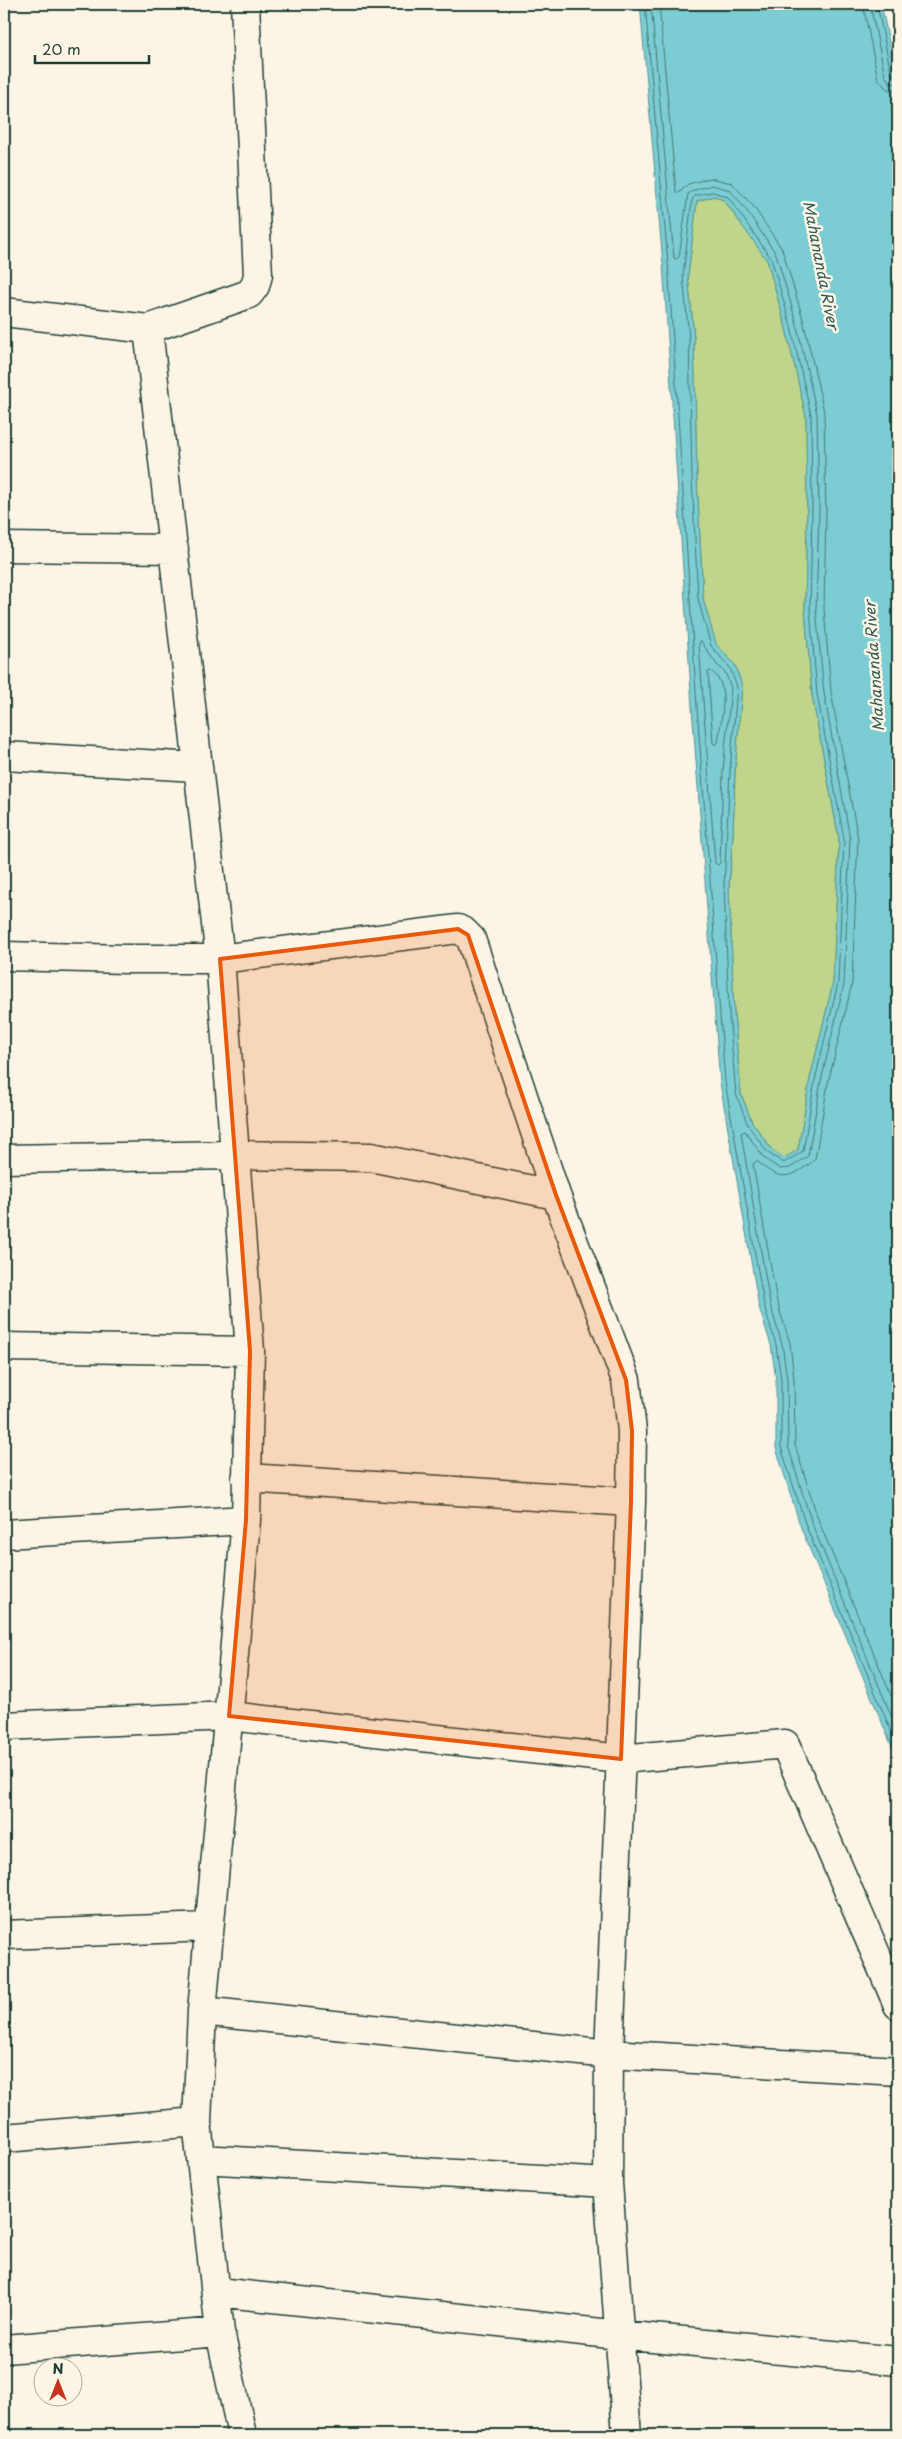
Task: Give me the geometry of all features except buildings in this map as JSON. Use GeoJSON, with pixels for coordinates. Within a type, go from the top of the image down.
{"type":"FeatureCollection","features":[{"type":"Feature","properties":{"kind":"street"},"geometry":{"type":"LineString","coordinates":[[4,312],[148,329],[249,294],[255,286],[258,275],[245,4]]}},
{"type":"Feature","properties":{"kind":"street"},"geometry":{"type":"LineString","coordinates":[[148,329],[220,959],[250,1351],[246,1520],[202,2011],[197,2122],[220,2332],[242,2435]]}},
{"type":"Feature","properties":{"kind":"street"},"geometry":{"type":"LineString","coordinates":[[4,546],[174,549]]}},
{"type":"Feature","properties":{"kind":"street"},"geometry":{"type":"LineString","coordinates":[[4,756],[197,767]]}},
{"type":"Feature","properties":{"kind":"street"},"geometry":{"type":"LineString","coordinates":[[4,956],[220,959],[458,929],[471,939],[556,1195],[626,1380],[632,1431],[631,1502],[609,2054],[608,2183],[627,2435]]}},
{"type":"Feature","properties":{"kind":"street"},"geometry":{"type":"LineString","coordinates":[[4,1159],[234,1155],[371,1157],[556,1195]]}},
{"type":"Feature","properties":{"kind":"street"},"geometry":{"type":"LineString","coordinates":[[4,1347],[250,1351]]}},
{"type":"Feature","properties":{"kind":"street"},"geometry":{"type":"LineString","coordinates":[[246,1478],[631,1502]]}},
{"type":"Feature","properties":{"kind":"street"},"geometry":{"type":"LineString","coordinates":[[4,1534],[246,1520]]}},
{"type":"Feature","properties":{"kind":"street"},"geometry":{"type":"LineString","coordinates":[[4,1726],[229,1716],[621,1759],[785,1744],[898,2005]]}},
{"type":"Feature","properties":{"kind":"street"},"geometry":{"type":"LineString","coordinates":[[4,1935],[209,1927]]}},
{"type":"Feature","properties":{"kind":"street"},"geometry":{"type":"LineString","coordinates":[[202,2011],[609,2054],[898,2070]]}},
{"type":"Feature","properties":{"kind":"street"},"geometry":{"type":"LineString","coordinates":[[4,2138],[197,2122]]}},
{"type":"Feature","properties":{"kind":"street"},"geometry":{"type":"LineString","coordinates":[[201,2159],[608,2183]]}},
{"type":"Feature","properties":{"kind":"street"},"geometry":{"type":"LineString","coordinates":[[217,2292],[620,2335],[898,2361]]}},
{"type":"Feature","properties":{"kind":"street"},"geometry":{"type":"LineString","coordinates":[[4,2350],[220,2332]]}},
{"type":"Feature","properties":{"kind":"highlighted area"},"geometry":{"type":"Polygon","coordinates":[[[458,929],[468,935],[556,1195],[626,1380],[632,1431],[621,1759],[229,1716],[246,1520],[250,1351],[220,959],[458,929]]]}},
{"type":"Feature","properties":{"kind":"green space"},"geometry":{"type":"Polygon","coordinates":[[[714,196],[724,200],[767,260],[785,324],[806,416],[805,609],[812,695],[839,839],[833,983],[810,1079],[798,1150],[784,1159],[772,1150],[752,1122],[741,1094],[734,1013],[729,885],[742,686],[735,665],[716,645],[703,599],[697,479],[694,338],[688,275],[697,201],[714,196]]]}},
{"type":"Feature","properties":{"kind":"water","name":"Mahananda River"},"geometry":{"type":"Polygon","coordinates":[[[640,4],[881,4],[898,84],[898,1761],[801,1528],[776,1448],[776,1380],[771,1345],[759,1307],[720,1083],[692,707],[663,264],[640,4]],[[714,196],[697,201],[688,275],[694,338],[697,479],[703,599],[716,644],[735,665],[742,686],[729,885],[734,1013],[741,1094],[752,1122],[772,1150],[784,1158],[798,1150],[810,1079],[833,983],[839,839],[812,695],[805,609],[806,416],[785,324],[767,260],[724,200],[714,196]]]}}]}
